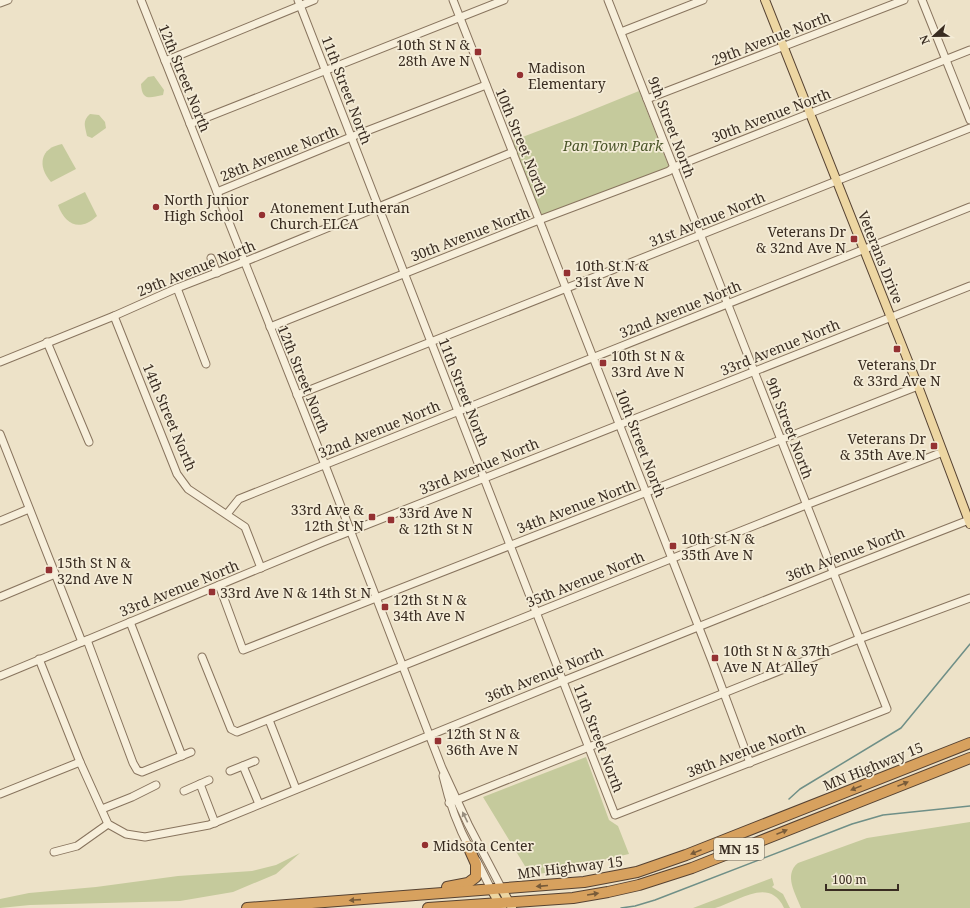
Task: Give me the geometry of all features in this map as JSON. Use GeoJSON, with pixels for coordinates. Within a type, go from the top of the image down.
{"type":"FeatureCollection","features":[{"type":"Feature","properties":{"kind":"highway"},"geometry":{"type":"LineString","coordinates":[[944,754],[970,740]]}},
{"type":"Feature","properties":{"kind":"highway","name":"MN Highway 15"},"geometry":{"type":"LineString","coordinates":[[247,908],[491,890],[584,882],[620,876],[686,856],[970,743]]}},
{"type":"Feature","properties":{"kind":"highway","name":"MN Highway 15"},"geometry":{"type":"LineString","coordinates":[[428,908],[505,905],[573,898],[622,890],[669,876],[967,759]]}},
{"type":"Feature","properties":{"kind":"highway"},"geometry":{"type":"LineString","coordinates":[[371,899],[440,889],[468,883],[476,877],[477,869],[468,846]]}},
{"type":"Feature","properties":{"kind":"highway"},"geometry":{"type":"LineString","coordinates":[[533,908],[573,898]]}},
{"type":"Feature","properties":{"kind":"main road","name":"Veterans Drive"},"geometry":{"type":"LineString","coordinates":[[765,0],[918,386],[969,522]]}},
{"type":"Feature","properties":{"kind":"main road","name":"12th Street North"},"geometry":{"type":"LineString","coordinates":[[502,889],[505,905]]}},
{"type":"Feature","properties":{"kind":"main road"},"geometry":{"type":"LineString","coordinates":[[491,890],[505,905]]}},
{"type":"Feature","properties":{"kind":"street"},"geometry":{"type":"LineString","coordinates":[[0,3],[8,0]]}},
{"type":"Feature","properties":{"kind":"street","name":"12th Street North"},"geometry":{"type":"LineString","coordinates":[[141,0],[325,465],[442,768],[468,824],[502,889]]}},
{"type":"Feature","properties":{"kind":"street"},"geometry":{"type":"LineString","coordinates":[[165,60],[299,3],[314,0]]}},
{"type":"Feature","properties":{"kind":"street","name":"10th Street North"},"geometry":{"type":"LineString","coordinates":[[453,0],[620,425],[750,763]]}},
{"type":"Feature","properties":{"kind":"street"},"geometry":{"type":"LineString","coordinates":[[190,124],[504,0]]}},
{"type":"Feature","properties":{"kind":"street","name":"9th Street North"},"geometry":{"type":"LineString","coordinates":[[608,0],[887,709]]}},
{"type":"Feature","properties":{"kind":"street"},"geometry":{"type":"LineString","coordinates":[[621,32],[703,0]]}},
{"type":"Feature","properties":{"kind":"street","name":"29th Avenue North"},"geometry":{"type":"LineString","coordinates":[[647,99],[904,0]]}},
{"type":"Feature","properties":{"kind":"street"},"geometry":{"type":"LineString","coordinates":[[922,0],[970,120]]}},
{"type":"Feature","properties":{"kind":"street","name":"11th Street North"},"geometry":{"type":"LineString","coordinates":[[299,3],[615,815]]}},
{"type":"Feature","properties":{"kind":"street","name":"30th Avenue North"},"geometry":{"type":"LineString","coordinates":[[270,326],[539,220],[669,171],[674,167],[970,50]]}},
{"type":"Feature","properties":{"kind":"street","name":"28th Avenue North"},"geometry":{"type":"LineString","coordinates":[[217,192],[351,137],[486,85]]}},
{"type":"Feature","properties":{"kind":"street","name":"31st Avenue North"},"geometry":{"type":"LineString","coordinates":[[297,395],[970,128]]}},
{"type":"Feature","properties":{"kind":"street","name":"29th Avenue North"},"geometry":{"type":"LineString","coordinates":[[0,362],[114,316],[177,288],[513,152]]}},
{"type":"Feature","properties":{"kind":"street","name":"32nd Avenue North"},"geometry":{"type":"LineString","coordinates":[[227,514],[239,499],[970,207]]}},
{"type":"Feature","properties":{"kind":"street"},"geometry":{"type":"LineString","coordinates":[[211,258],[217,273]]}},
{"type":"Feature","properties":{"kind":"street","name":"33rd Avenue North"},"geometry":{"type":"LineString","coordinates":[[0,676],[350,531],[970,286]]}},
{"type":"Feature","properties":{"kind":"street"},"geometry":{"type":"LineString","coordinates":[[177,288],[206,364]]}},
{"type":"Feature","properties":{"kind":"street","name":"14th Street North"},"geometry":{"type":"LineString","coordinates":[[114,316],[177,474],[188,489],[245,527],[261,568]]}},
{"type":"Feature","properties":{"kind":"street"},"geometry":{"type":"LineString","coordinates":[[47,342],[88,442]]}},
{"type":"Feature","properties":{"kind":"street","name":"34th Avenue North"},"geometry":{"type":"LineString","coordinates":[[219,585],[243,650],[918,386]]}},
{"type":"Feature","properties":{"kind":"street"},"geometry":{"type":"LineString","coordinates":[[0,434],[55,574],[137,770],[142,772],[192,752]]}},
{"type":"Feature","properties":{"kind":"street","name":"35th Avenue North"},"geometry":{"type":"LineString","coordinates":[[202,657],[231,729],[237,732],[806,505],[943,452]]}},
{"type":"Feature","properties":{"kind":"street"},"geometry":{"type":"LineString","coordinates":[[0,521],[29,509]]}},
{"type":"Feature","properties":{"kind":"street","name":"36th Avenue North"},"geometry":{"type":"LineString","coordinates":[[108,824],[126,834],[145,837],[215,823],[833,572],[969,522]]}},
{"type":"Feature","properties":{"kind":"street"},"geometry":{"type":"LineString","coordinates":[[0,597],[55,574]]}},
{"type":"Feature","properties":{"kind":"street"},"geometry":{"type":"LineString","coordinates":[[449,803],[859,639],[970,598]]}},
{"type":"Feature","properties":{"kind":"street"},"geometry":{"type":"LineString","coordinates":[[130,622],[182,756]]}},
{"type":"Feature","properties":{"kind":"street"},"geometry":{"type":"LineString","coordinates":[[39,659],[80,762],[108,824],[76,846],[54,852]]}},
{"type":"Feature","properties":{"kind":"street","name":"38th Avenue North"},"geometry":{"type":"LineString","coordinates":[[615,815],[887,709]]}},
{"type":"Feature","properties":{"kind":"street"},"geometry":{"type":"LineString","coordinates":[[269,720],[296,789]]}},
{"type":"Feature","properties":{"kind":"street"},"geometry":{"type":"LineString","coordinates":[[230,771],[255,761]]}},
{"type":"Feature","properties":{"kind":"street"},"geometry":{"type":"LineString","coordinates":[[0,794],[80,762]]}},
{"type":"Feature","properties":{"kind":"street"},"geometry":{"type":"LineString","coordinates":[[243,766],[259,804]]}},
{"type":"Feature","properties":{"kind":"street","name":"12th Street North"},"geometry":{"type":"LineString","coordinates":[[442,768],[449,803],[468,846],[491,890]]}},
{"type":"Feature","properties":{"kind":"street"},"geometry":{"type":"LineString","coordinates":[[184,791],[209,780]]}},
{"type":"Feature","properties":{"kind":"street"},"geometry":{"type":"LineString","coordinates":[[200,784],[215,823]]}},
{"type":"Feature","properties":{"kind":"street"},"geometry":{"type":"LineString","coordinates":[[102,809],[132,797],[156,785]]}},
{"type":"Feature","properties":{"kind":"green space"},"geometry":{"type":"Polygon","coordinates":[[[154,76],[164,90],[163,95],[147,97],[143,93],[141,84],[148,77],[154,76]]]}},
{"type":"Feature","properties":{"kind":"green space","name":"Pan Town Park"},"geometry":{"type":"Polygon","coordinates":[[[639,91],[669,167],[542,216],[512,141],[639,91]]]}},
{"type":"Feature","properties":{"kind":"green space"},"geometry":{"type":"Polygon","coordinates":[[[90,114],[99,115],[105,122],[106,128],[92,138],[87,136],[85,126],[85,121],[90,114]]]}},
{"type":"Feature","properties":{"kind":"green space"},"geometry":{"type":"Polygon","coordinates":[[[62,144],[76,169],[51,182],[44,170],[43,158],[49,149],[62,144]]]}},
{"type":"Feature","properties":{"kind":"green space"},"geometry":{"type":"Polygon","coordinates":[[[85,192],[97,216],[85,224],[74,224],[65,217],[58,205],[85,192]]]}},
{"type":"Feature","properties":{"kind":"green space"},"geometry":{"type":"Polygon","coordinates":[[[586,757],[609,820],[618,826],[629,854],[531,876],[483,797],[586,757]]]}},
{"type":"Feature","properties":{"kind":"green space"},"geometry":{"type":"Polygon","coordinates":[[[970,822],[970,908],[801,908],[791,879],[791,873],[798,863],[867,838],[970,822]]]}},
{"type":"Feature","properties":{"kind":"green space"},"geometry":{"type":"Polygon","coordinates":[[[300,853],[276,874],[233,892],[180,901],[30,905],[0,908],[0,899],[29,893],[96,887],[178,876],[252,871],[276,865],[300,853]]]}},
{"type":"Feature","properties":{"kind":"green space"},"geometry":{"type":"Polygon","coordinates":[[[772,878],[774,885],[772,887],[783,894],[790,908],[784,908],[778,899],[770,894],[762,892],[743,897],[715,908],[693,908],[772,878]]]}},
{"type":"Feature","properties":{"kind":"waterway"},"geometry":{"type":"LineString","coordinates":[[789,799],[800,789],[901,728],[970,644]]}},
{"type":"Feature","properties":{"kind":"waterway"},"geometry":{"type":"LineString","coordinates":[[621,908],[635,906],[655,900],[852,824],[883,815],[970,806]]}},
{"type":"Feature","properties":{"kind":"place","name":"10th St N & 28th Ave N"},"geometry":{"type":"Point","coordinates":[478,52]}},
{"type":"Feature","properties":{"kind":"place","name":"Madison Elementary"},"geometry":{"type":"Point","coordinates":[520,75]}},
{"type":"Feature","properties":{"kind":"place","name":"North Junior High School"},"geometry":{"type":"Point","coordinates":[156,207]}},
{"type":"Feature","properties":{"kind":"place","name":"Atonement Lutheran Church ELCA"},"geometry":{"type":"Point","coordinates":[262,215]}},
{"type":"Feature","properties":{"kind":"place","name":"Veterans Dr & 32nd Ave N"},"geometry":{"type":"Point","coordinates":[854,239]}},
{"type":"Feature","properties":{"kind":"place","name":"10th St N & 31st Ave N"},"geometry":{"type":"Point","coordinates":[567,273]}},
{"type":"Feature","properties":{"kind":"place","name":"Veterans Dr & 33rd Ave N"},"geometry":{"type":"Point","coordinates":[897,349]}},
{"type":"Feature","properties":{"kind":"place","name":"10th St N & 33rd Ave N"},"geometry":{"type":"Point","coordinates":[603,363]}},
{"type":"Feature","properties":{"kind":"place","name":"Veterans Dr & 35th Ave N"},"geometry":{"type":"Point","coordinates":[934,446]}},
{"type":"Feature","properties":{"kind":"place","name":"33rd Ave & 12th St N"},"geometry":{"type":"Point","coordinates":[372,517]}},
{"type":"Feature","properties":{"kind":"place","name":"33rd Ave N & 12th St N"},"geometry":{"type":"Point","coordinates":[391,520]}},
{"type":"Feature","properties":{"kind":"place","name":"10th St N & 35th Ave N"},"geometry":{"type":"Point","coordinates":[673,546]}},
{"type":"Feature","properties":{"kind":"place","name":"15th St N & 32nd Ave N"},"geometry":{"type":"Point","coordinates":[49,570]}},
{"type":"Feature","properties":{"kind":"place","name":"33rd Ave N & 14th St N"},"geometry":{"type":"Point","coordinates":[212,592]}},
{"type":"Feature","properties":{"kind":"place","name":"12th St N & 34th Ave N"},"geometry":{"type":"Point","coordinates":[385,607]}},
{"type":"Feature","properties":{"kind":"place","name":"10th St N & 37th Ave N At Alley"},"geometry":{"type":"Point","coordinates":[715,658]}},
{"type":"Feature","properties":{"kind":"place","name":"12th St N & 36th Ave N"},"geometry":{"type":"Point","coordinates":[438,741]}},
{"type":"Feature","properties":{"kind":"place","name":"Midsota Center"},"geometry":{"type":"Point","coordinates":[425,845]}}]}
